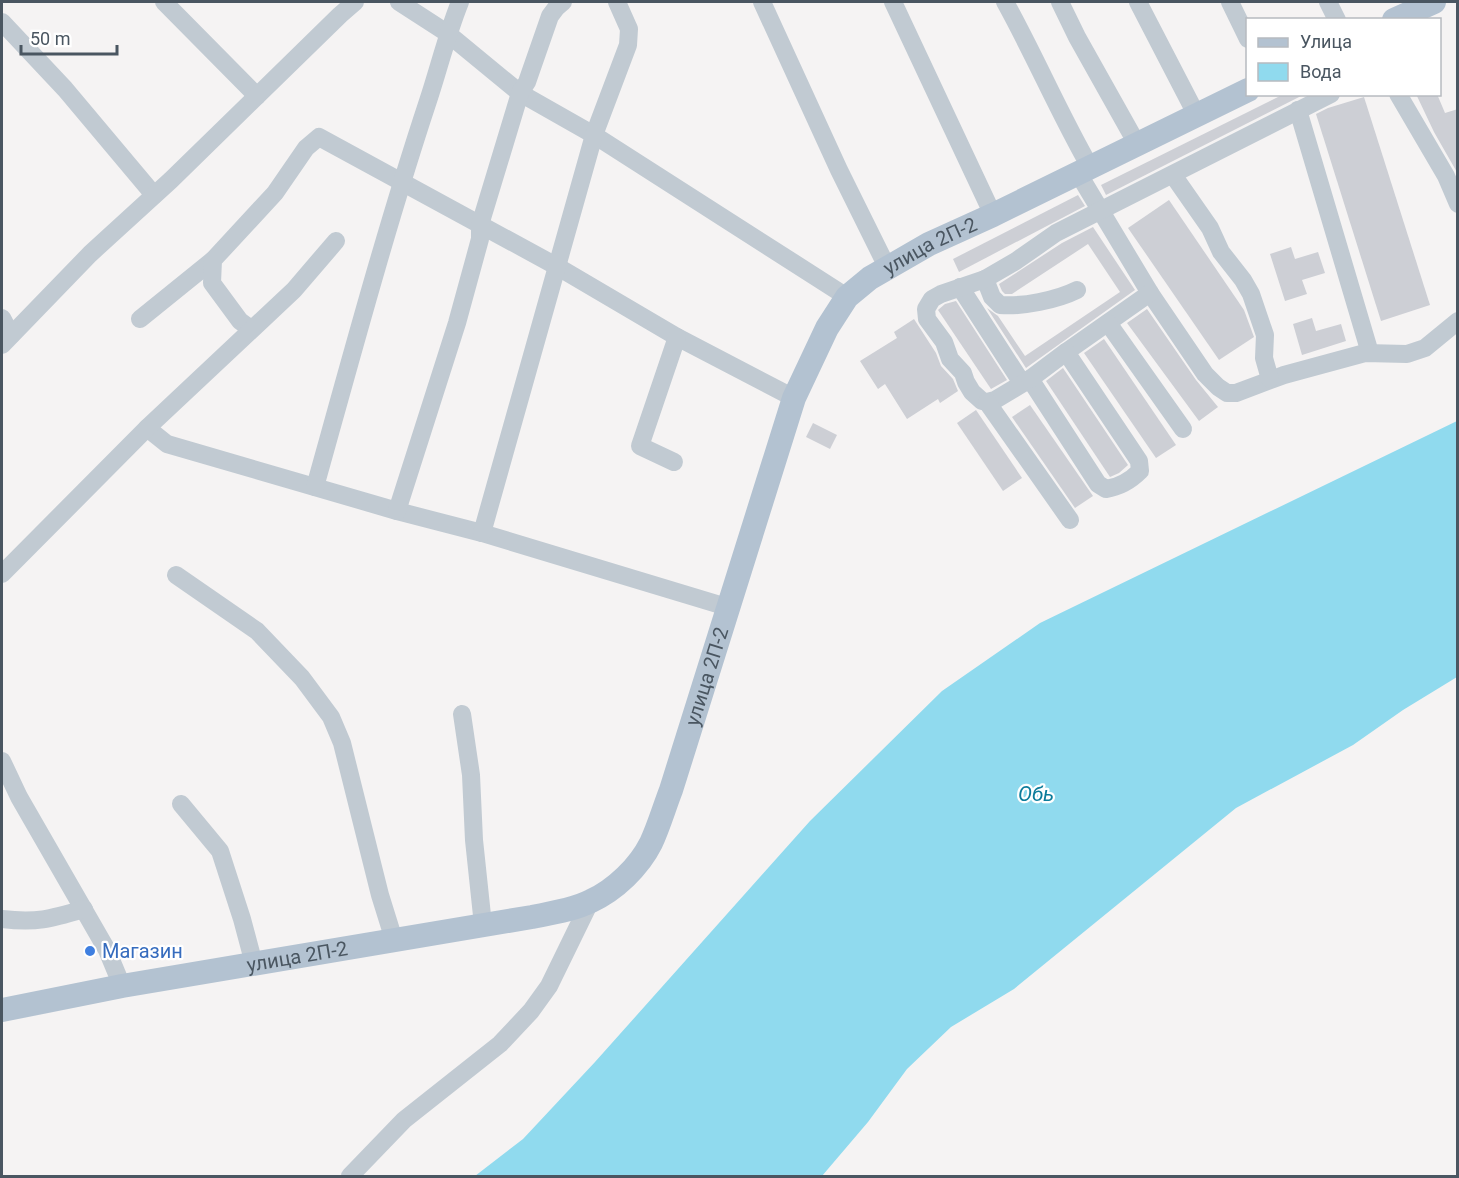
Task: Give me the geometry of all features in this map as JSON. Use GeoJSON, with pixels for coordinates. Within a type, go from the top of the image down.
{"type":"FeatureCollection","features":[{"type":"Feature","properties":{"kind":"main road"},"geometry":{"type":"LineString","coordinates":[[1398,18],[1434,2]]}},
{"type":"Feature","properties":{"kind":"main road","name":"улица 2П-2"},"geometry":{"type":"LineString","coordinates":[[2,1010],[122,986],[566,910],[590,902],[605,893],[626,876],[650,844],[671,790],[794,398],[827,328],[847,297],[887,267],[929,244],[1246,91]]}},
{"type":"Feature","properties":{"kind":"street"},"geometry":{"type":"LineString","coordinates":[[164,2],[257,96]]}},
{"type":"Feature","properties":{"kind":"street"},"geometry":{"type":"LineString","coordinates":[[399,2],[447,33],[520,93],[594,135],[847,297]]}},
{"type":"Feature","properties":{"kind":"street"},"geometry":{"type":"LineString","coordinates":[[315,487],[400,183],[429,98],[447,33],[460,2]]}},
{"type":"Feature","properties":{"kind":"street"},"geometry":{"type":"LineString","coordinates":[[397,511],[457,323],[480,238],[480,225],[520,93],[527,82],[550,16],[563,2]]}},
{"type":"Feature","properties":{"kind":"street"},"geometry":{"type":"LineString","coordinates":[[482,533],[594,135],[628,45],[629,29],[617,2]]}},
{"type":"Feature","properties":{"kind":"street"},"geometry":{"type":"LineString","coordinates":[[762,2],[839,170],[887,267]]}},
{"type":"Feature","properties":{"kind":"street"},"geometry":{"type":"LineString","coordinates":[[892,2],[993,215]]}},
{"type":"Feature","properties":{"kind":"street"},"geometry":{"type":"LineString","coordinates":[[1005,2],[1071,133],[1101,211],[1150,293],[1205,374],[1218,387],[1227,393],[1236,393],[1332,361],[1370,353],[1407,354],[1425,348],[1458,321]]}},
{"type":"Feature","properties":{"kind":"street"},"geometry":{"type":"LineString","coordinates":[[1060,2],[1137,144]]}},
{"type":"Feature","properties":{"kind":"street"},"geometry":{"type":"LineString","coordinates":[[1138,2],[1196,114]]}},
{"type":"Feature","properties":{"kind":"street"},"geometry":{"type":"LineString","coordinates":[[1230,2],[1246,35]]}},
{"type":"Feature","properties":{"kind":"street"},"geometry":{"type":"LineString","coordinates":[[1328,2],[1336,18]]}},
{"type":"Feature","properties":{"kind":"street"},"geometry":{"type":"LineString","coordinates":[[6,340],[90,254],[257,96],[346,4]]}},
{"type":"Feature","properties":{"kind":"street"},"geometry":{"type":"LineString","coordinates":[[2,22],[65,89],[154,195]]}},
{"type":"Feature","properties":{"kind":"street"},"geometry":{"type":"LineString","coordinates":[[1150,293],[1026,381],[995,400],[987,402],[982,401],[972,392],[963,373],[950,359],[944,342],[927,319],[926,309],[932,299],[985,279],[1056,233],[1327,96]]}},
{"type":"Feature","properties":{"kind":"street"},"geometry":{"type":"LineString","coordinates":[[1399,96],[1436,158],[1458,204]]}},
{"type":"Feature","properties":{"kind":"street"},"geometry":{"type":"LineString","coordinates":[[1298,110],[1370,353]]}},
{"type":"Feature","properties":{"kind":"street"},"geometry":{"type":"LineString","coordinates":[[140,319],[213,260],[275,193],[306,147],[319,138],[558,267],[677,337],[794,398]]}},
{"type":"Feature","properties":{"kind":"street"},"geometry":{"type":"LineString","coordinates":[[1173,175],[1210,228],[1221,252],[1251,294],[1265,335],[1264,358],[1270,380]]}},
{"type":"Feature","properties":{"kind":"street"},"geometry":{"type":"LineString","coordinates":[[2,574],[147,428],[294,290],[336,242]]}},
{"type":"Feature","properties":{"kind":"street"},"geometry":{"type":"LineString","coordinates":[[213,260],[212,283],[240,321],[251,329]]}},
{"type":"Feature","properties":{"kind":"street"},"geometry":{"type":"LineString","coordinates":[[985,279],[992,297],[1000,305],[1032,303],[1077,290]]}},
{"type":"Feature","properties":{"kind":"street"},"geometry":{"type":"LineString","coordinates":[[960,287],[1098,484],[1106,489],[1115,488],[1133,478],[1140,471],[1139,461],[1066,351]]}},
{"type":"Feature","properties":{"kind":"street"},"geometry":{"type":"LineString","coordinates":[[2,318],[6,340]]}},
{"type":"Feature","properties":{"kind":"street"},"geometry":{"type":"LineString","coordinates":[[1108,323],[1183,429]]}},
{"type":"Feature","properties":{"kind":"street"},"geometry":{"type":"LineString","coordinates":[[674,462],[640,446],[677,337]]}},
{"type":"Feature","properties":{"kind":"street"},"geometry":{"type":"LineString","coordinates":[[987,402],[1070,520]]}},
{"type":"Feature","properties":{"kind":"street"},"geometry":{"type":"LineString","coordinates":[[147,428],[167,444],[397,511],[482,533],[727,607]]}},
{"type":"Feature","properties":{"kind":"street"},"geometry":{"type":"LineString","coordinates":[[176,575],[257,630],[302,678],[331,717],[342,742],[380,895],[394,940]]}},
{"type":"Feature","properties":{"kind":"street"},"geometry":{"type":"LineString","coordinates":[[462,714],[471,775],[474,840],[483,925]]}},
{"type":"Feature","properties":{"kind":"street"},"geometry":{"type":"LineString","coordinates":[[2,762],[19,797],[107,950],[122,986]]}},
{"type":"Feature","properties":{"kind":"street"},"geometry":{"type":"LineString","coordinates":[[181,804],[220,851],[254,964]]}},
{"type":"Feature","properties":{"kind":"street"},"geometry":{"type":"LineString","coordinates":[[350,1176],[404,1120],[500,1044],[531,1011],[549,986],[590,902]]}},
{"type":"Feature","properties":{"kind":"street"},"geometry":{"type":"LineString","coordinates":[[2,919],[29,922],[50,919],[84,909]]}},
{"type":"Feature","properties":{"kind":"water","name":"Обь"},"geometry":{"type":"Polygon","coordinates":[[[1457,421],[1457,677],[1403,710],[1353,745],[1236,808],[1014,989],[951,1027],[907,1069],[868,1122],[822,1176],[475,1176],[523,1139],[595,1062],[810,821],[942,691],[1040,623],[1457,421]]]}},
{"type":"Feature","properties":{"kind":"building"},"geometry":{"type":"Polygon","coordinates":[[[1280,96],[1301,96],[1106,195],[1101,185],[1280,96]]]}},
{"type":"Feature","properties":{"kind":"building"},"geometry":{"type":"Polygon","coordinates":[[[1417,96],[1438,96],[1445,113],[1458,109],[1458,174],[1417,96]]]}},
{"type":"Feature","properties":{"kind":"building"},"geometry":{"type":"Polygon","coordinates":[[[1364,97],[1430,305],[1381,321],[1316,114],[1364,97]]]}},
{"type":"Feature","properties":{"kind":"building"},"geometry":{"type":"Polygon","coordinates":[[[1078,195],[1085,206],[959,272],[953,259],[1078,195]]]}},
{"type":"Feature","properties":{"kind":"building"},"geometry":{"type":"Polygon","coordinates":[[[1169,200],[1244,310],[1254,337],[1219,360],[1128,228],[1169,200]]]}},
{"type":"Feature","properties":{"kind":"building"},"geometry":{"type":"Polygon","coordinates":[[[1093,227],[1135,290],[1026,368],[987,308],[998,316],[1025,356],[1120,292],[1088,244],[1012,294],[1005,294],[999,284],[1062,243],[1093,227]]]}},
{"type":"Feature","properties":{"kind":"building"},"geometry":{"type":"Polygon","coordinates":[[[1291,247],[1295,259],[1318,252],[1325,273],[1302,280],[1307,294],[1285,301],[1270,254],[1291,247]]]}},
{"type":"Feature","properties":{"kind":"building"},"geometry":{"type":"Polygon","coordinates":[[[956,301],[1007,380],[991,389],[938,310],[945,304],[956,301]]]}},
{"type":"Feature","properties":{"kind":"building"},"geometry":{"type":"Polygon","coordinates":[[[1147,309],[1196,380],[1218,407],[1199,421],[1127,323],[1147,309]]]}},
{"type":"Feature","properties":{"kind":"building"},"geometry":{"type":"Polygon","coordinates":[[[1312,318],[1316,331],[1341,324],[1346,341],[1302,355],[1293,324],[1312,318]]]}},
{"type":"Feature","properties":{"kind":"building"},"geometry":{"type":"Polygon","coordinates":[[[914,319],[936,353],[941,366],[953,379],[958,391],[940,403],[938,399],[907,419],[885,384],[878,389],[860,361],[897,338],[894,332],[914,319]]]}},
{"type":"Feature","properties":{"kind":"building"},"geometry":{"type":"Polygon","coordinates":[[[1104,339],[1176,445],[1156,458],[1084,353],[1104,339]]]}},
{"type":"Feature","properties":{"kind":"building"},"geometry":{"type":"Polygon","coordinates":[[[1063,368],[1128,465],[1119,473],[1110,477],[1046,381],[1063,368]]]}},
{"type":"Feature","properties":{"kind":"building"},"geometry":{"type":"Polygon","coordinates":[[[1030,405],[1093,496],[1075,508],[1012,417],[1030,405]]]}},
{"type":"Feature","properties":{"kind":"building"},"geometry":{"type":"Polygon","coordinates":[[[976,410],[1022,478],[1003,491],[957,423],[976,410]]]}},
{"type":"Feature","properties":{"kind":"building"},"geometry":{"type":"Polygon","coordinates":[[[813,423],[837,435],[830,449],[806,437],[813,423]]]}},
{"type":"Feature","properties":{"kind":"place","name":"Магазин"},"geometry":{"type":"Point","coordinates":[90,951]}}]}
